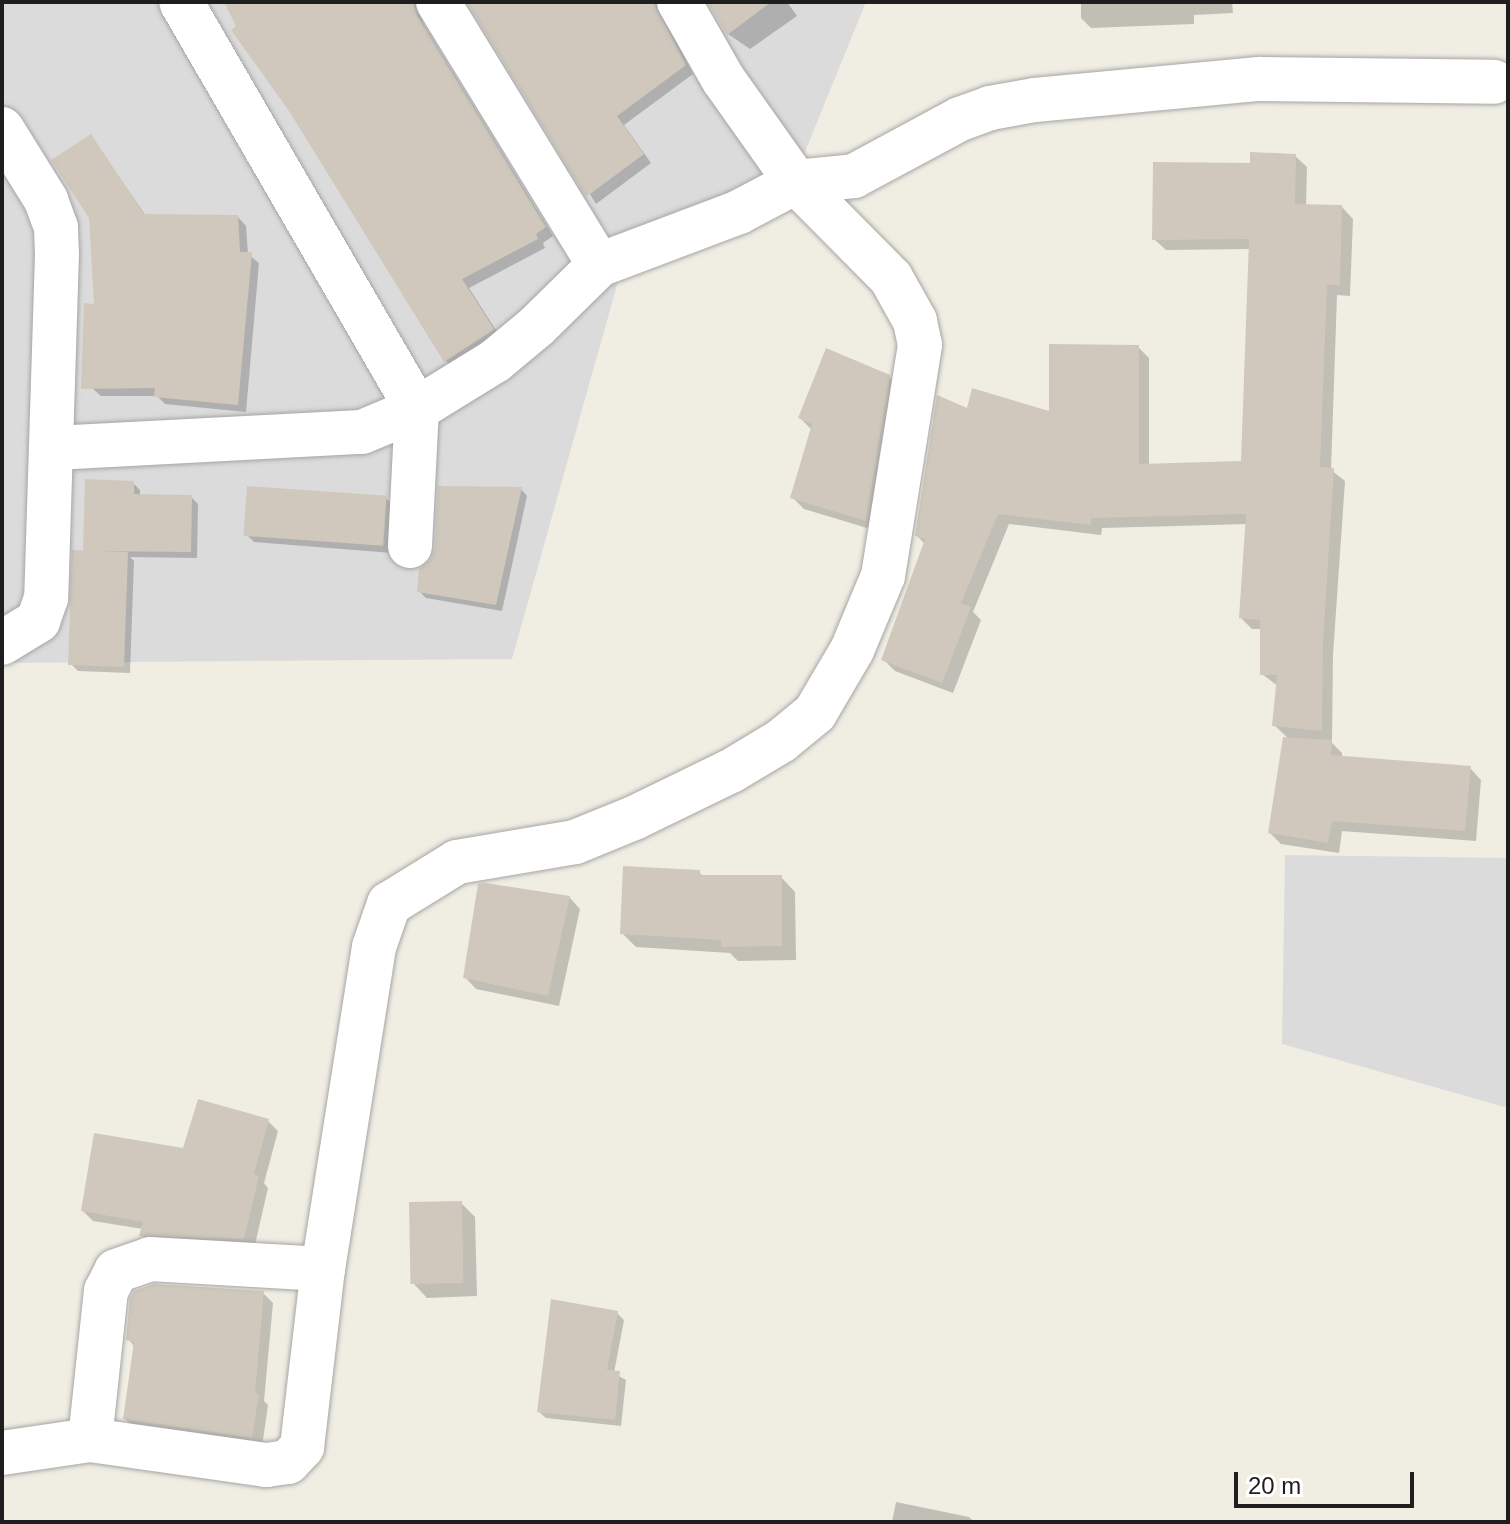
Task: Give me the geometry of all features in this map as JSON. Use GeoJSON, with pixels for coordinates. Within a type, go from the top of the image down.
{"type":"FeatureCollection","features":[{"type":"Feature","properties":{"kind":"street"},"geometry":{"type":"LineString","coordinates":[[181,2],[417,409],[410,546]]}},
{"type":"Feature","properties":{"kind":"street"},"geometry":{"type":"LineString","coordinates":[[438,2],[599,265]]}},
{"type":"Feature","properties":{"kind":"street"},"geometry":{"type":"LineString","coordinates":[[2,1453],[90,1440],[266,1465],[288,1462],[302,1447],[323,1269],[374,947],[389,904],[457,862],[575,842],[731,771],[781,741],[815,713],[852,650],[883,576],[920,345],[915,321],[891,278],[796,182],[723,79],[679,2]]}},
{"type":"Feature","properties":{"kind":"street"},"geometry":{"type":"LineString","coordinates":[[54,448],[362,432],[417,409],[495,361],[537,326],[599,265],[739,212],[796,182],[854,176],[960,119],[990,108],[1035,100],[1259,79],[1494,82]]}},
{"type":"Feature","properties":{"kind":"street"},"geometry":{"type":"LineString","coordinates":[[2,129],[46,200],[56,227],[54,448],[46,598],[38,621],[2,643]]}},
{"type":"Feature","properties":{"kind":"street"},"geometry":{"type":"LineString","coordinates":[[90,1440],[106,1291],[116,1271],[150,1259],[323,1269]]}},
{"type":"Feature","properties":{"kind":"shaded area"},"geometry":{"type":"Polygon","coordinates":[[[2,2],[866,2],[789,191],[621,271],[512,659],[2,663],[2,2]]]}},
{"type":"Feature","properties":{"kind":"shaded area"},"geometry":{"type":"Polygon","coordinates":[[[1285,855],[1508,858],[1508,1108],[1282,1044],[1285,855]]]}},
{"type":"Feature","properties":{"kind":"building"},"geometry":{"type":"Polygon","coordinates":[[[224,2],[413,2],[417,15],[546,227],[536,234],[538,239],[462,279],[494,329],[492,331],[444,362],[289,111],[231,30],[236,26],[224,2]]]}},
{"type":"Feature","properties":{"kind":"building"},"geometry":{"type":"Polygon","coordinates":[[[467,2],[654,2],[686,65],[617,116],[644,154],[586,197],[467,2]]]}},
{"type":"Feature","properties":{"kind":"building"},"geometry":{"type":"Polygon","coordinates":[[[708,2],[771,2],[727,35],[708,2]]]}},
{"type":"Feature","properties":{"kind":"building"},"geometry":{"type":"Polygon","coordinates":[[[91,134],[144,214],[238,215],[240,252],[252,252],[238,405],[154,397],[155,388],[81,389],[84,303],[94,304],[89,218],[51,160],[91,134]]]}},
{"type":"Feature","properties":{"kind":"building"},"geometry":{"type":"Polygon","coordinates":[[[1250,152],[1296,154],[1295,204],[1342,205],[1340,285],[1327,285],[1320,467],[1334,468],[1323,642],[1322,731],[1272,726],[1277,675],[1260,675],[1260,620],[1239,618],[1246,514],[1091,518],[1091,525],[998,514],[961,603],[971,607],[942,683],[881,660],[925,539],[915,536],[937,395],[967,408],[972,388],[1049,411],[1049,344],[1139,345],[1139,464],[1241,461],[1249,239],[1152,240],[1153,162],[1250,163],[1250,152]]]}},
{"type":"Feature","properties":{"kind":"building"},"geometry":{"type":"Polygon","coordinates":[[[826,348],[890,375],[866,521],[790,498],[812,424],[798,418],[826,348]]]}},
{"type":"Feature","properties":{"kind":"building"},"geometry":{"type":"Polygon","coordinates":[[[85,479],[134,481],[134,494],[192,495],[191,552],[83,551],[85,479]]]}},
{"type":"Feature","properties":{"kind":"building"},"geometry":{"type":"Polygon","coordinates":[[[247,486],[387,496],[383,546],[244,536],[247,486]]]}},
{"type":"Feature","properties":{"kind":"building"},"geometry":{"type":"Polygon","coordinates":[[[438,486],[522,487],[496,605],[417,592],[419,569],[430,560],[435,548],[438,486]]]}},
{"type":"Feature","properties":{"kind":"building"},"geometry":{"type":"Polygon","coordinates":[[[72,550],[128,552],[124,667],[68,665],[72,550]]]}},
{"type":"Feature","properties":{"kind":"building"},"geometry":{"type":"Polygon","coordinates":[[[1283,737],[1332,740],[1331,755],[1471,766],[1465,831],[1332,821],[1328,843],[1268,833],[1283,737]]]}},
{"type":"Feature","properties":{"kind":"building"},"geometry":{"type":"Polygon","coordinates":[[[623,866],[700,870],[700,875],[782,875],[782,946],[721,947],[721,940],[620,934],[623,866]]]}},
{"type":"Feature","properties":{"kind":"building"},"geometry":{"type":"Polygon","coordinates":[[[478,884],[570,896],[548,996],[463,978],[478,884]]]}},
{"type":"Feature","properties":{"kind":"building"},"geometry":{"type":"Polygon","coordinates":[[[198,1099],[269,1119],[254,1174],[259,1176],[244,1239],[139,1236],[143,1222],[81,1211],[94,1133],[183,1148],[198,1099]]]}},
{"type":"Feature","properties":{"kind":"building"},"geometry":{"type":"Polygon","coordinates":[[[462,1201],[463,1283],[410,1284],[409,1202],[462,1201]]]}},
{"type":"Feature","properties":{"kind":"building"},"geometry":{"type":"Polygon","coordinates":[[[154,1284],[264,1291],[255,1393],[259,1394],[252,1438],[123,1419],[134,1342],[126,1340],[130,1298],[134,1291],[154,1284]]]}},
{"type":"Feature","properties":{"kind":"building"},"geometry":{"type":"Polygon","coordinates":[[[551,1299],[618,1311],[607,1370],[620,1371],[615,1420],[537,1412],[551,1299]]]}}]}
